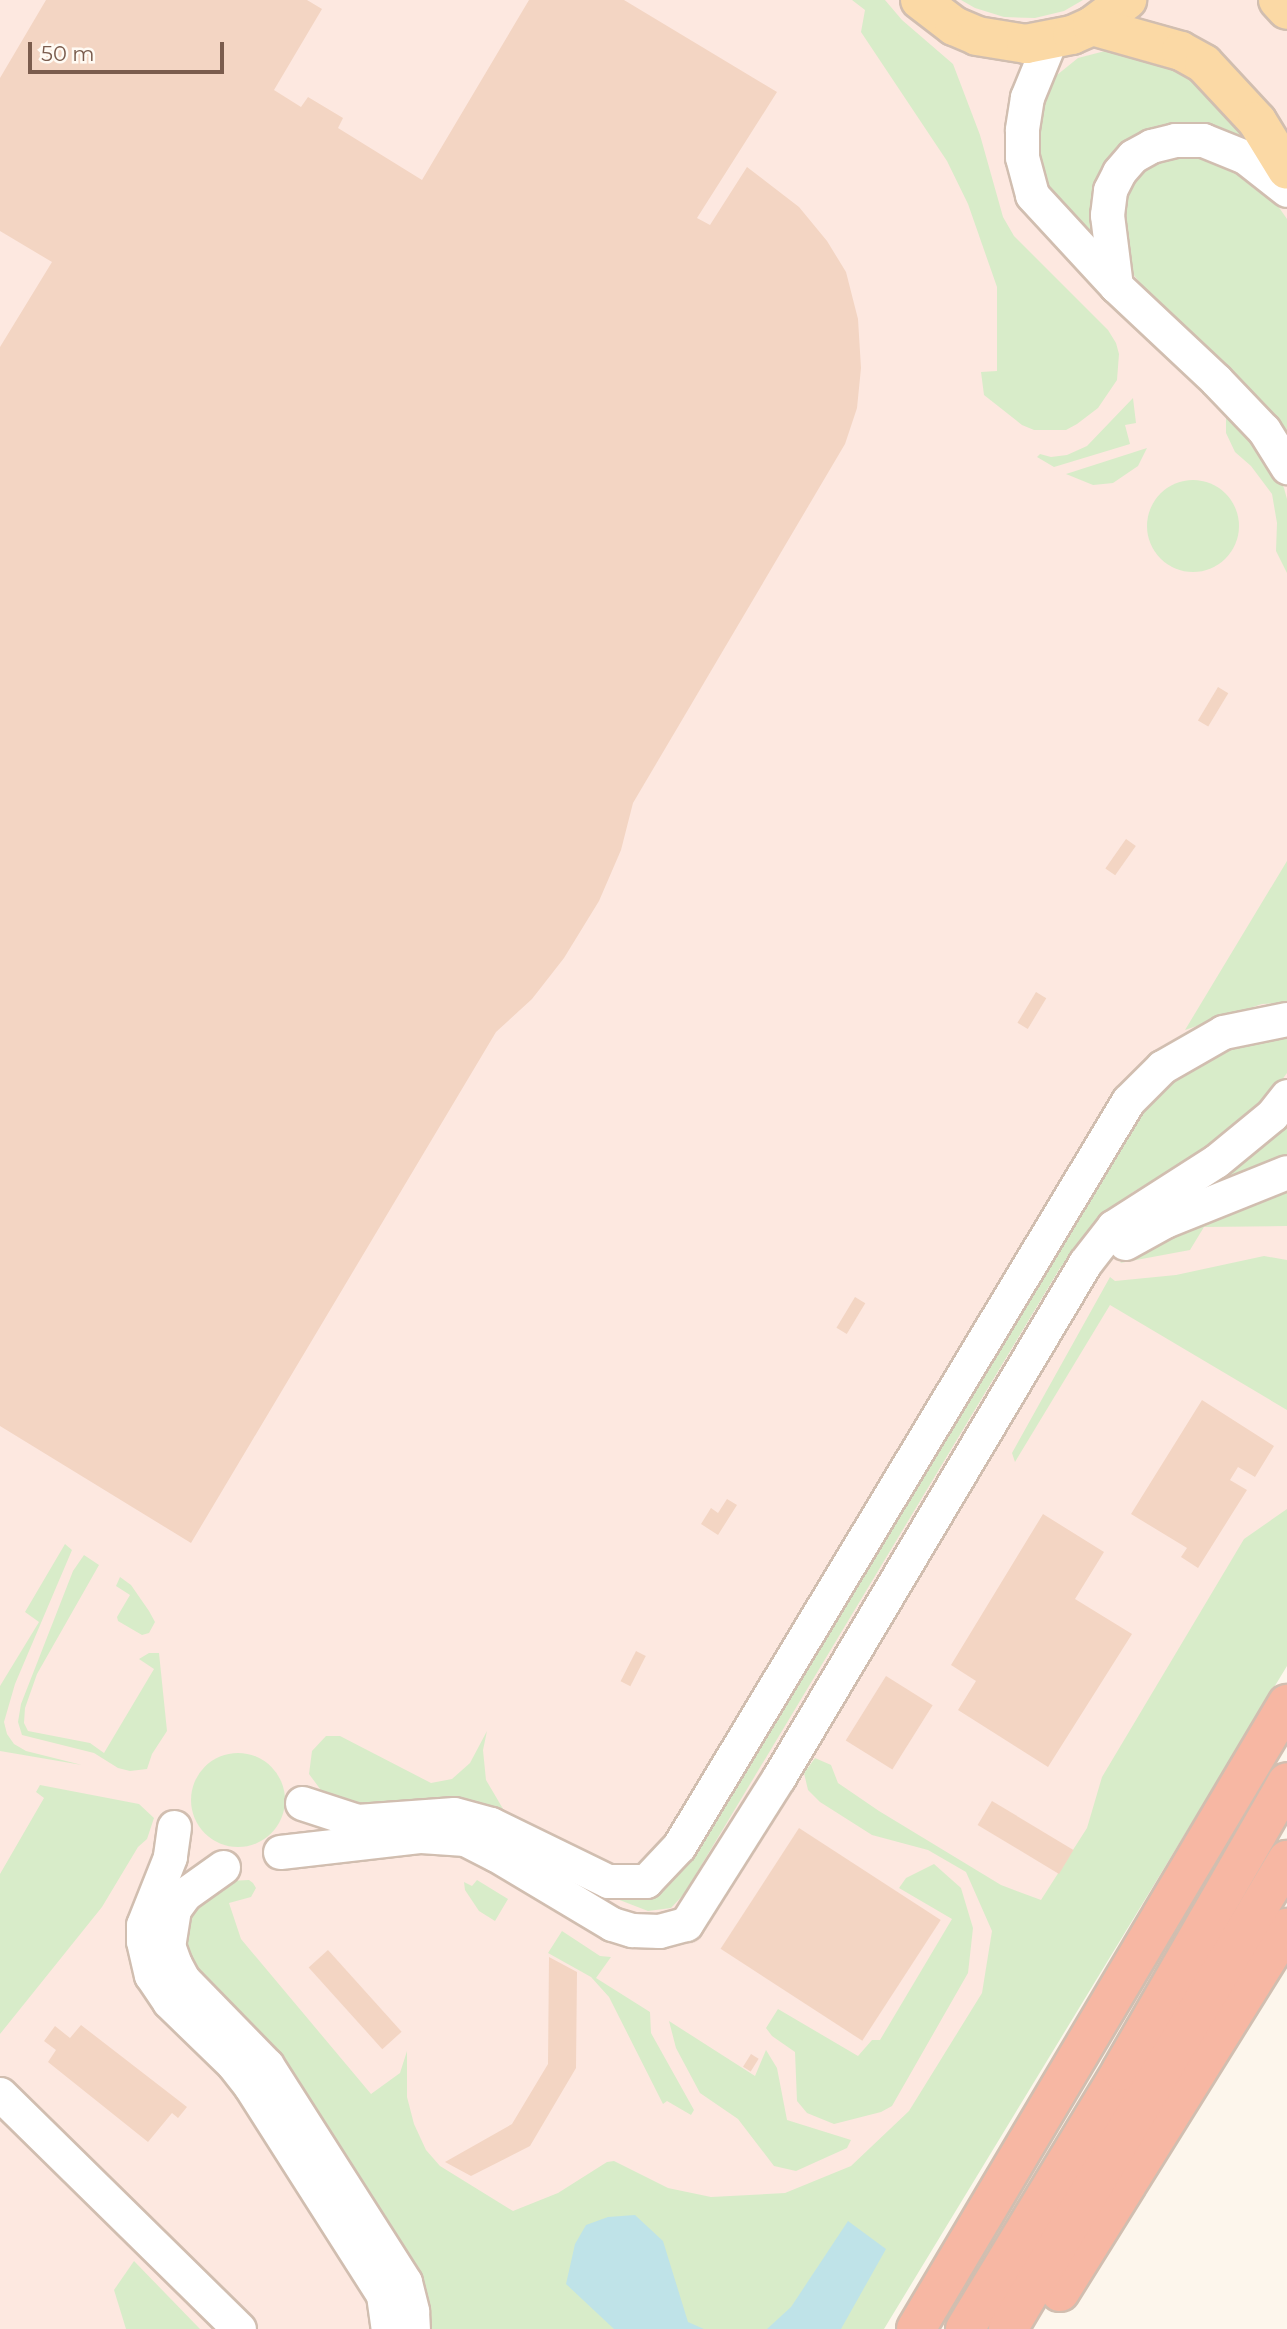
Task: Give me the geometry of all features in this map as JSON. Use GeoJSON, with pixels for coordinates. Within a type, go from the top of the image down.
{"type":"FeatureCollection","features":[{"type":"Feature","properties":{"kind":"highway"},"geometry":{"type":"LineString","coordinates":[[916,2329],[1287,1704]]}},
{"type":"Feature","properties":{"kind":"highway"},"geometry":{"type":"LineString","coordinates":[[965,2329],[1121,2071],[1287,1782]]}},
{"type":"Feature","properties":{"kind":"highway"},"geometry":{"type":"LineString","coordinates":[[1008,2329],[1287,1860]]}},
{"type":"Feature","properties":{"kind":"highway"},"geometry":{"type":"LineString","coordinates":[[1036,2329],[1287,1928]]}},
{"type":"Feature","properties":{"kind":"main road"},"geometry":{"type":"LineString","coordinates":[[920,0],[954,26],[1001,42],[1050,41],[1093,26],[1127,0]]}},
{"type":"Feature","properties":{"kind":"main road"},"geometry":{"type":"LineString","coordinates":[[1278,0],[1287,10]]}},
{"type":"Feature","properties":{"kind":"main road"},"geometry":{"type":"LineString","coordinates":[[1093,26],[1181,51],[1205,64],[1257,121],[1287,170]]}},
{"type":"Feature","properties":{"kind":"street"},"geometry":{"type":"LineString","coordinates":[[1050,41],[1027,97],[1022,130],[1026,178],[1032,195],[1116,286],[1216,380],[1264,430],[1287,467]]}},
{"type":"Feature","properties":{"kind":"street"},"geometry":{"type":"LineString","coordinates":[[1116,286],[1107,215],[1110,190],[1119,172],[1133,156],[1151,146],[1175,140],[1203,139],[1245,157],[1287,190]]}},
{"type":"Feature","properties":{"kind":"street"},"geometry":{"type":"LineString","coordinates":[[302,1802],[357,1821],[454,1814],[491,1824],[608,1881],[646,1881],[679,1846],[1128,1101],[1162,1067],[1223,1032],[1287,1018]]}},
{"type":"Feature","properties":{"kind":"street"},"geometry":{"type":"LineString","coordinates":[[280,1852],[421,1836],[465,1839],[612,1924],[632,1930],[659,1931],[686,1924],[779,1777],[1085,1263],[1113,1227],[1216,1161],[1272,1115],[1287,1096]]}},
{"type":"Feature","properties":{"kind":"street"},"geometry":{"type":"LineString","coordinates":[[1085,1263],[1165,1222],[1287,1172]]}},
{"type":"Feature","properties":{"kind":"street"},"geometry":{"type":"LineString","coordinates":[[174,1827],[170,1857],[143,1925],[143,1941],[151,1975],[169,2002],[233,2064],[250,2086],[383,2295],[388,2329]]}},
{"type":"Feature","properties":{"kind":"street"},"geometry":{"type":"LineString","coordinates":[[223,1867],[185,1894],[174,1909],[168,1945],[175,1964],[183,1979],[267,2066],[405,2282],[413,2329]]}},
{"type":"Feature","properties":{"kind":"street"},"geometry":{"type":"LineString","coordinates":[[0,2094],[237,2328]]}},
{"type":"Feature","properties":{"kind":"shaded area"},"geometry":{"type":"Polygon","coordinates":[[[0,0],[1287,0],[1287,1650],[874,2329],[0,2329],[0,0]]]}},
{"type":"Feature","properties":{"kind":"green space"},"geometry":{"type":"Polygon","coordinates":[[[852,0],[885,0],[902,20],[953,64],[980,135],[1003,217],[1014,236],[1108,330],[1116,343],[1119,354],[1117,380],[1098,408],[1066,430],[1034,430],[1022,425],[984,395],[981,372],[997,371],[997,287],[968,204],[947,161],[861,32],[865,10],[852,0]]]}},
{"type":"Feature","properties":{"kind":"green space"},"geometry":{"type":"Polygon","coordinates":[[[961,0],[1083,0],[1064,11],[1035,18],[1004,17],[975,8],[961,0]]]}},
{"type":"Feature","properties":{"kind":"green space"},"geometry":{"type":"Polygon","coordinates":[[[1134,50],[1198,69],[1256,143],[1151,133],[1096,232],[1089,236],[1051,200],[1040,175],[1038,106],[1052,79],[1078,58],[1105,51],[1134,50]]]}},
{"type":"Feature","properties":{"kind":"green space"},"geometry":{"type":"Polygon","coordinates":[[[1178,149],[1245,171],[1271,196],[1287,219],[1287,432],[1160,307],[1132,273],[1120,246],[1117,212],[1131,172],[1178,149]]]}},
{"type":"Feature","properties":{"kind":"green space"},"geometry":{"type":"Polygon","coordinates":[[[1133,398],[1136,423],[1125,425],[1130,444],[1054,467],[1037,457],[1040,454],[1051,457],[1067,455],[1087,446],[1133,398]]]}},
{"type":"Feature","properties":{"kind":"green space"},"geometry":{"type":"Polygon","coordinates":[[[1226,416],[1235,420],[1266,456],[1284,488],[1287,499],[1287,573],[1276,551],[1277,523],[1272,494],[1251,466],[1235,452],[1226,433],[1226,416]]]}},
{"type":"Feature","properties":{"kind":"green space"},"geometry":{"type":"Polygon","coordinates":[[[1147,448],[1138,466],[1113,483],[1093,485],[1066,474],[1147,448]]]}},
{"type":"Feature","properties":{"kind":"green space"},"geometry":{"type":"Polygon","coordinates":[[[1184,480],[1202,480],[1219,487],[1232,500],[1239,517],[1239,535],[1232,552],[1219,565],[1202,572],[1184,572],[1167,565],[1154,552],[1147,535],[1147,517],[1154,500],[1167,487],[1184,480]]]}},
{"type":"Feature","properties":{"kind":"green space"},"geometry":{"type":"Polygon","coordinates":[[[1287,861],[1287,1003],[1262,1004],[1185,1030],[1287,861]]]}},
{"type":"Feature","properties":{"kind":"green space"},"geometry":{"type":"Polygon","coordinates":[[[1287,1032],[1287,1073],[1276,1088],[1254,1110],[1199,1153],[1133,1192],[1102,1217],[1060,1268],[684,1894],[671,1908],[648,1911],[617,1899],[638,1897],[661,1888],[692,1857],[1135,1116],[1173,1075],[1244,1040],[1287,1032]]]}},
{"type":"Feature","properties":{"kind":"green space"},"geometry":{"type":"Polygon","coordinates":[[[1287,1117],[1287,1157],[1162,1211],[1287,1117]]]}},
{"type":"Feature","properties":{"kind":"green space"},"geometry":{"type":"Polygon","coordinates":[[[1287,1180],[1287,1226],[1204,1227],[1190,1250],[1120,1263],[1144,1242],[1287,1180]]]}},
{"type":"Feature","properties":{"kind":"green space"},"geometry":{"type":"Polygon","coordinates":[[[1264,1256],[1287,1260],[1287,1410],[1110,1305],[1015,1462],[1012,1453],[1110,1277],[1115,1281],[1176,1275],[1264,1256]]]}},
{"type":"Feature","properties":{"kind":"green space"},"geometry":{"type":"Polygon","coordinates":[[[1287,1509],[1287,1666],[884,2329],[426,2329],[193,1971],[182,1940],[191,1907],[228,1881],[249,1880],[253,1883],[256,1888],[251,1897],[229,1903],[241,1939],[371,2094],[400,2073],[407,2051],[407,2097],[414,2124],[426,2150],[440,2166],[513,2211],[558,2193],[607,2162],[614,2161],[668,2188],[711,2197],[785,2193],[851,2166],[909,2111],[982,1993],[992,1931],[966,1872],[928,1850],[872,1835],[820,1802],[808,1790],[804,1773],[815,1758],[831,1765],[838,1783],[879,1811],[1001,1885],[1041,1900],[1087,1828],[1102,1777],[1244,1539],[1287,1509]]]}},
{"type":"Feature","properties":{"kind":"green space"},"geometry":{"type":"Polygon","coordinates":[[[65,1544],[72,1550],[15,1684],[4,1722],[7,1734],[14,1744],[26,1751],[82,1765],[0,1751],[0,1686],[39,1622],[25,1612],[65,1544]]]}},
{"type":"Feature","properties":{"kind":"green space"},"geometry":{"type":"Polygon","coordinates":[[[84,1555],[99,1565],[37,1674],[25,1708],[24,1723],[28,1731],[90,1743],[104,1753],[154,1669],[139,1659],[149,1653],[159,1653],[167,1731],[152,1754],[147,1769],[130,1771],[118,1768],[94,1753],[22,1735],[18,1722],[21,1704],[73,1571],[84,1555]]]}},
{"type":"Feature","properties":{"kind":"green space"},"geometry":{"type":"Polygon","coordinates":[[[120,1577],[131,1585],[155,1622],[149,1633],[142,1635],[118,1621],[117,1617],[130,1595],[116,1586],[120,1577]]]}},
{"type":"Feature","properties":{"kind":"green space"},"geometry":{"type":"Polygon","coordinates":[[[487,1731],[483,1750],[486,1780],[509,1819],[356,1814],[329,1801],[309,1774],[312,1751],[326,1736],[340,1736],[431,1783],[452,1779],[470,1763],[487,1731]]]}},
{"type":"Feature","properties":{"kind":"green space"},"geometry":{"type":"Polygon","coordinates":[[[229,1753],[247,1753],[272,1766],[282,1782],[285,1800],[282,1818],[272,1834],[247,1847],[229,1847],[204,1834],[191,1809],[191,1791],[204,1766],[229,1753]]]}},
{"type":"Feature","properties":{"kind":"green space"},"geometry":{"type":"Polygon","coordinates":[[[40,1785],[139,1804],[154,1818],[147,1839],[138,1847],[102,1907],[0,2034],[0,1874],[44,1798],[36,1792],[40,1785]]]}},
{"type":"Feature","properties":{"kind":"green space"},"geometry":{"type":"Polygon","coordinates":[[[934,1864],[961,1888],[973,1928],[968,1973],[892,2106],[881,2112],[834,2124],[807,2113],[797,2101],[795,2052],[772,2036],[766,2028],[778,2009],[858,2056],[872,2040],[880,2040],[952,1919],[899,1888],[906,1878],[934,1864]]]}},
{"type":"Feature","properties":{"kind":"green space"},"geometry":{"type":"Polygon","coordinates":[[[477,1880],[508,1899],[495,1921],[479,1911],[465,1890],[464,1882],[472,1886],[477,1880]]]}},
{"type":"Feature","properties":{"kind":"green space"},"geometry":{"type":"Polygon","coordinates":[[[562,1931],[600,1956],[611,1957],[596,1978],[650,2012],[651,2033],[694,2110],[691,2115],[667,2101],[663,2104],[609,1997],[591,1977],[548,1953],[562,1931]]]}},
{"type":"Feature","properties":{"kind":"green space"},"geometry":{"type":"Polygon","coordinates":[[[669,2021],[755,2076],[766,2050],[777,2068],[787,2120],[851,2140],[847,2148],[796,2171],[774,2166],[738,2119],[700,2093],[676,2048],[669,2021]]]}},
{"type":"Feature","properties":{"kind":"green space"},"geometry":{"type":"Polygon","coordinates":[[[134,2261],[200,2329],[126,2329],[114,2290],[134,2261]]]}},
{"type":"Feature","properties":{"kind":"water"},"geometry":{"type":"Polygon","coordinates":[[[635,2215],[663,2241],[688,2322],[704,2329],[614,2329],[566,2284],[575,2244],[586,2225],[608,2217],[635,2215]]]}},
{"type":"Feature","properties":{"kind":"water"},"geometry":{"type":"Polygon","coordinates":[[[848,2221],[886,2249],[841,2329],[767,2329],[791,2307],[848,2221]]]}},
{"type":"Feature","properties":{"kind":"building"},"geometry":{"type":"Polygon","coordinates":[[[46,0],[307,0],[322,9],[274,90],[301,107],[308,97],[343,118],[338,128],[422,180],[529,0],[624,0],[777,92],[697,218],[710,225],[747,167],[799,207],[827,241],[846,272],[858,319],[861,368],[857,408],[845,444],[633,803],[621,850],[599,901],[564,958],[532,999],[496,1032],[191,1543],[0,1426],[0,347],[52,262],[0,231],[0,78],[46,0]]]}},
{"type":"Feature","properties":{"kind":"building"},"geometry":{"type":"Polygon","coordinates":[[[1218,687],[1228,693],[1208,727],[1198,720],[1218,687]]]}},
{"type":"Feature","properties":{"kind":"building"},"geometry":{"type":"Polygon","coordinates":[[[1126,839],[1136,846],[1115,875],[1105,868],[1126,839]]]}},
{"type":"Feature","properties":{"kind":"building"},"geometry":{"type":"Polygon","coordinates":[[[1036,992],[1046,998],[1028,1029],[1017,1023],[1036,992]]]}},
{"type":"Feature","properties":{"kind":"building"},"geometry":{"type":"Polygon","coordinates":[[[855,1297],[865,1303],[847,1334],[836,1328],[855,1297]]]}},
{"type":"Feature","properties":{"kind":"building"},"geometry":{"type":"Polygon","coordinates":[[[1202,1400],[1274,1446],[1255,1477],[1238,1467],[1230,1480],[1247,1490],[1198,1568],[1181,1557],[1187,1548],[1131,1514],[1202,1400]]]}},
{"type":"Feature","properties":{"kind":"building"},"geometry":{"type":"Polygon","coordinates":[[[727,1499],[737,1505],[718,1535],[701,1524],[711,1508],[718,1513],[727,1499]]]}},
{"type":"Feature","properties":{"kind":"building"},"geometry":{"type":"Polygon","coordinates":[[[1043,1514],[1104,1552],[1075,1599],[1132,1634],[1048,1767],[958,1710],[976,1681],[951,1665],[1043,1514]]]}},
{"type":"Feature","properties":{"kind":"building"},"geometry":{"type":"Polygon","coordinates":[[[636,1651],[646,1656],[630,1686],[621,1681],[636,1651]]]}},
{"type":"Feature","properties":{"kind":"building"},"geometry":{"type":"Polygon","coordinates":[[[886,1676],[933,1705],[892,1770],[846,1740],[886,1676]]]}},
{"type":"Feature","properties":{"kind":"building"},"geometry":{"type":"Polygon","coordinates":[[[992,1801],[1073,1850],[1059,1874],[978,1825],[992,1801]]]}},
{"type":"Feature","properties":{"kind":"building"},"geometry":{"type":"Polygon","coordinates":[[[799,1828],[941,1920],[862,2041],[721,1949],[799,1828]]]}},
{"type":"Feature","properties":{"kind":"building"},"geometry":{"type":"Polygon","coordinates":[[[328,1950],[402,2032],[382,2049],[309,1967],[328,1950]]]}},
{"type":"Feature","properties":{"kind":"building"},"geometry":{"type":"Polygon","coordinates":[[[549,1957],[577,1972],[576,2068],[530,2146],[471,2176],[445,2162],[512,2124],[548,2064],[549,1957]]]}},
{"type":"Feature","properties":{"kind":"building"},"geometry":{"type":"Polygon","coordinates":[[[81,2025],[187,2107],[178,2118],[172,2113],[148,2142],[48,2062],[56,2050],[44,2041],[55,2026],[70,2038],[81,2025]]]}},
{"type":"Feature","properties":{"kind":"building"},"geometry":{"type":"Polygon","coordinates":[[[751,2054],[759,2059],[751,2071],[743,2067],[751,2054]]]}}]}
